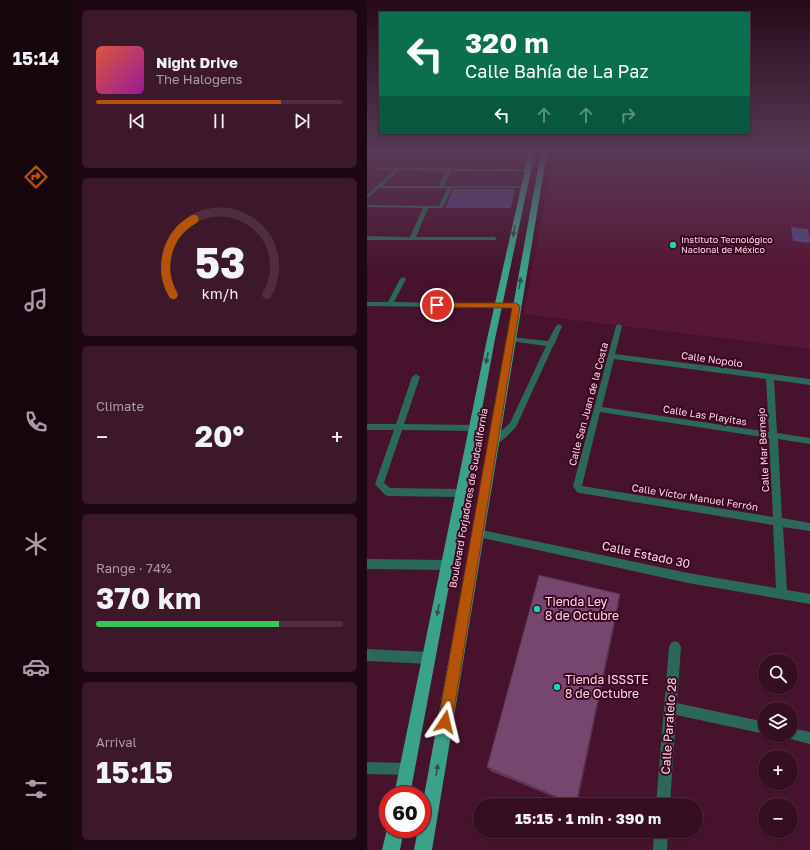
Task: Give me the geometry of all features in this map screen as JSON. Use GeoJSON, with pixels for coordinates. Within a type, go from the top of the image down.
{"type":"FeatureCollection","features":[{"type":"Feature","properties":{"kind":"main road","name":"Boulevard Forjadores de Sudcalifornia"},"geometry":{"type":"LineString","coordinates":[[404,786],[460,493],[523,192]]}},
{"type":"Feature","properties":{"kind":"main road","name":"Boulevard Forjadores de Sudcalifornia"},"geometry":{"type":"LineString","coordinates":[[423,850],[536,192]]}},
{"type":"Feature","properties":{"kind":"main road"},"geometry":{"type":"LineString","coordinates":[[391,850],[393,838]]}},
{"type":"Feature","properties":{"kind":"street"},"geometry":{"type":"LineString","coordinates":[[367,206],[441,207],[449,192]]}},
{"type":"Feature","properties":{"kind":"street"},"geometry":{"type":"LineString","coordinates":[[412,239],[426,207]]}},
{"type":"Feature","properties":{"kind":"street"},"geometry":{"type":"LineString","coordinates":[[367,238],[494,239]]}},
{"type":"Feature","properties":{"kind":"street"},"geometry":{"type":"LineString","coordinates":[[391,304],[403,279]]}},
{"type":"Feature","properties":{"kind":"street"},"geometry":{"type":"LineString","coordinates":[[367,304],[516,306]]}},
{"type":"Feature","properties":{"kind":"street"},"geometry":{"type":"LineString","coordinates":[[493,442],[513,425],[559,326]]}},
{"type":"Feature","properties":{"kind":"street","name":"Calle San Juan de la Costa"},"geometry":{"type":"LineString","coordinates":[[577,486],[619,326]]}},
{"type":"Feature","properties":{"kind":"street"},"geometry":{"type":"LineString","coordinates":[[510,339],[551,344]]}},
{"type":"Feature","properties":{"kind":"street","name":"Calle Nopolo"},"geometry":{"type":"LineString","coordinates":[[611,356],[810,382]]}},
{"type":"Feature","properties":{"kind":"street"},"geometry":{"type":"LineString","coordinates":[[416,377],[379,484],[387,492],[460,493]]}},
{"type":"Feature","properties":{"kind":"street","name":"Calle Mar Bernejo"},"geometry":{"type":"LineString","coordinates":[[771,377],[782,594]]}},
{"type":"Feature","properties":{"kind":"street","name":"Calle Las Playitas"},"geometry":{"type":"LineString","coordinates":[[598,409],[810,441]]}},
{"type":"Feature","properties":{"kind":"street"},"geometry":{"type":"LineString","coordinates":[[367,427],[474,428]]}},
{"type":"Feature","properties":{"kind":"street","name":"Calle Víctor Manuel Ferrón"},"geometry":{"type":"LineString","coordinates":[[577,486],[580,489],[810,526]]}},
{"type":"Feature","properties":{"kind":"street","name":"Calle Estado 30"},"geometry":{"type":"LineString","coordinates":[[477,533],[689,578],[810,599]]}},
{"type":"Feature","properties":{"kind":"street"},"geometry":{"type":"LineString","coordinates":[[367,564],[447,565]]}},
{"type":"Feature","properties":{"kind":"street","name":"Calle Paralelo 28"},"geometry":{"type":"LineString","coordinates":[[664,798],[675,647]]}},
{"type":"Feature","properties":{"kind":"street"},"geometry":{"type":"LineString","coordinates":[[367,655],[429,658]]}},
{"type":"Feature","properties":{"kind":"street"},"geometry":{"type":"LineString","coordinates":[[671,708],[758,727]]}},
{"type":"Feature","properties":{"kind":"street"},"geometry":{"type":"LineString","coordinates":[[798,735],[810,738]]}},
{"type":"Feature","properties":{"kind":"street"},"geometry":{"type":"LineString","coordinates":[[367,768],[407,768]]}},
{"type":"Feature","properties":{"kind":"street"},"geometry":{"type":"LineString","coordinates":[[660,850],[661,838]]}},
{"type":"Feature","properties":{"kind":"shaded area"},"geometry":{"type":"Polygon","coordinates":[[[452,192],[514,192],[511,208],[445,208],[452,192]]]}},
{"type":"Feature","properties":{"kind":"shaded area","name":"Instituto Tecnológico Nacional de México"},"geometry":{"type":"Polygon","coordinates":[[[546,192],[810,192],[810,349],[524,314],[546,192]]]}},
{"type":"Feature","properties":{"kind":"shaded area"},"geometry":{"type":"Polygon","coordinates":[[[791,227],[808,229],[810,243],[793,241],[791,227]]]}},
{"type":"Feature","properties":{"kind":"building","name":"Tienda ISSSTE 8 de Octubre"},"geometry":{"type":"Polygon","coordinates":[[[539,575],[620,594],[577,798],[560,798],[487,767],[539,575]]]}},
{"type":"Feature","properties":{"kind":"place","name":"Instituto Tecnológico Nacional de México"},"geometry":{"type":"Point","coordinates":[673,245]}},
{"type":"Feature","properties":{"kind":"place","name":"Tienda Ley 8 de Octubre"},"geometry":{"type":"Point","coordinates":[537,609]}},
{"type":"Feature","properties":{"kind":"place","name":"Tienda ISSSTE 8 de Octubre"},"geometry":{"type":"Point","coordinates":[557,687]}},
{"type":"Feature","properties":{"kind":"route"},"geometry":{"type":"LineString","coordinates":[[437,305],[516,306],[445,722]]}}]}
